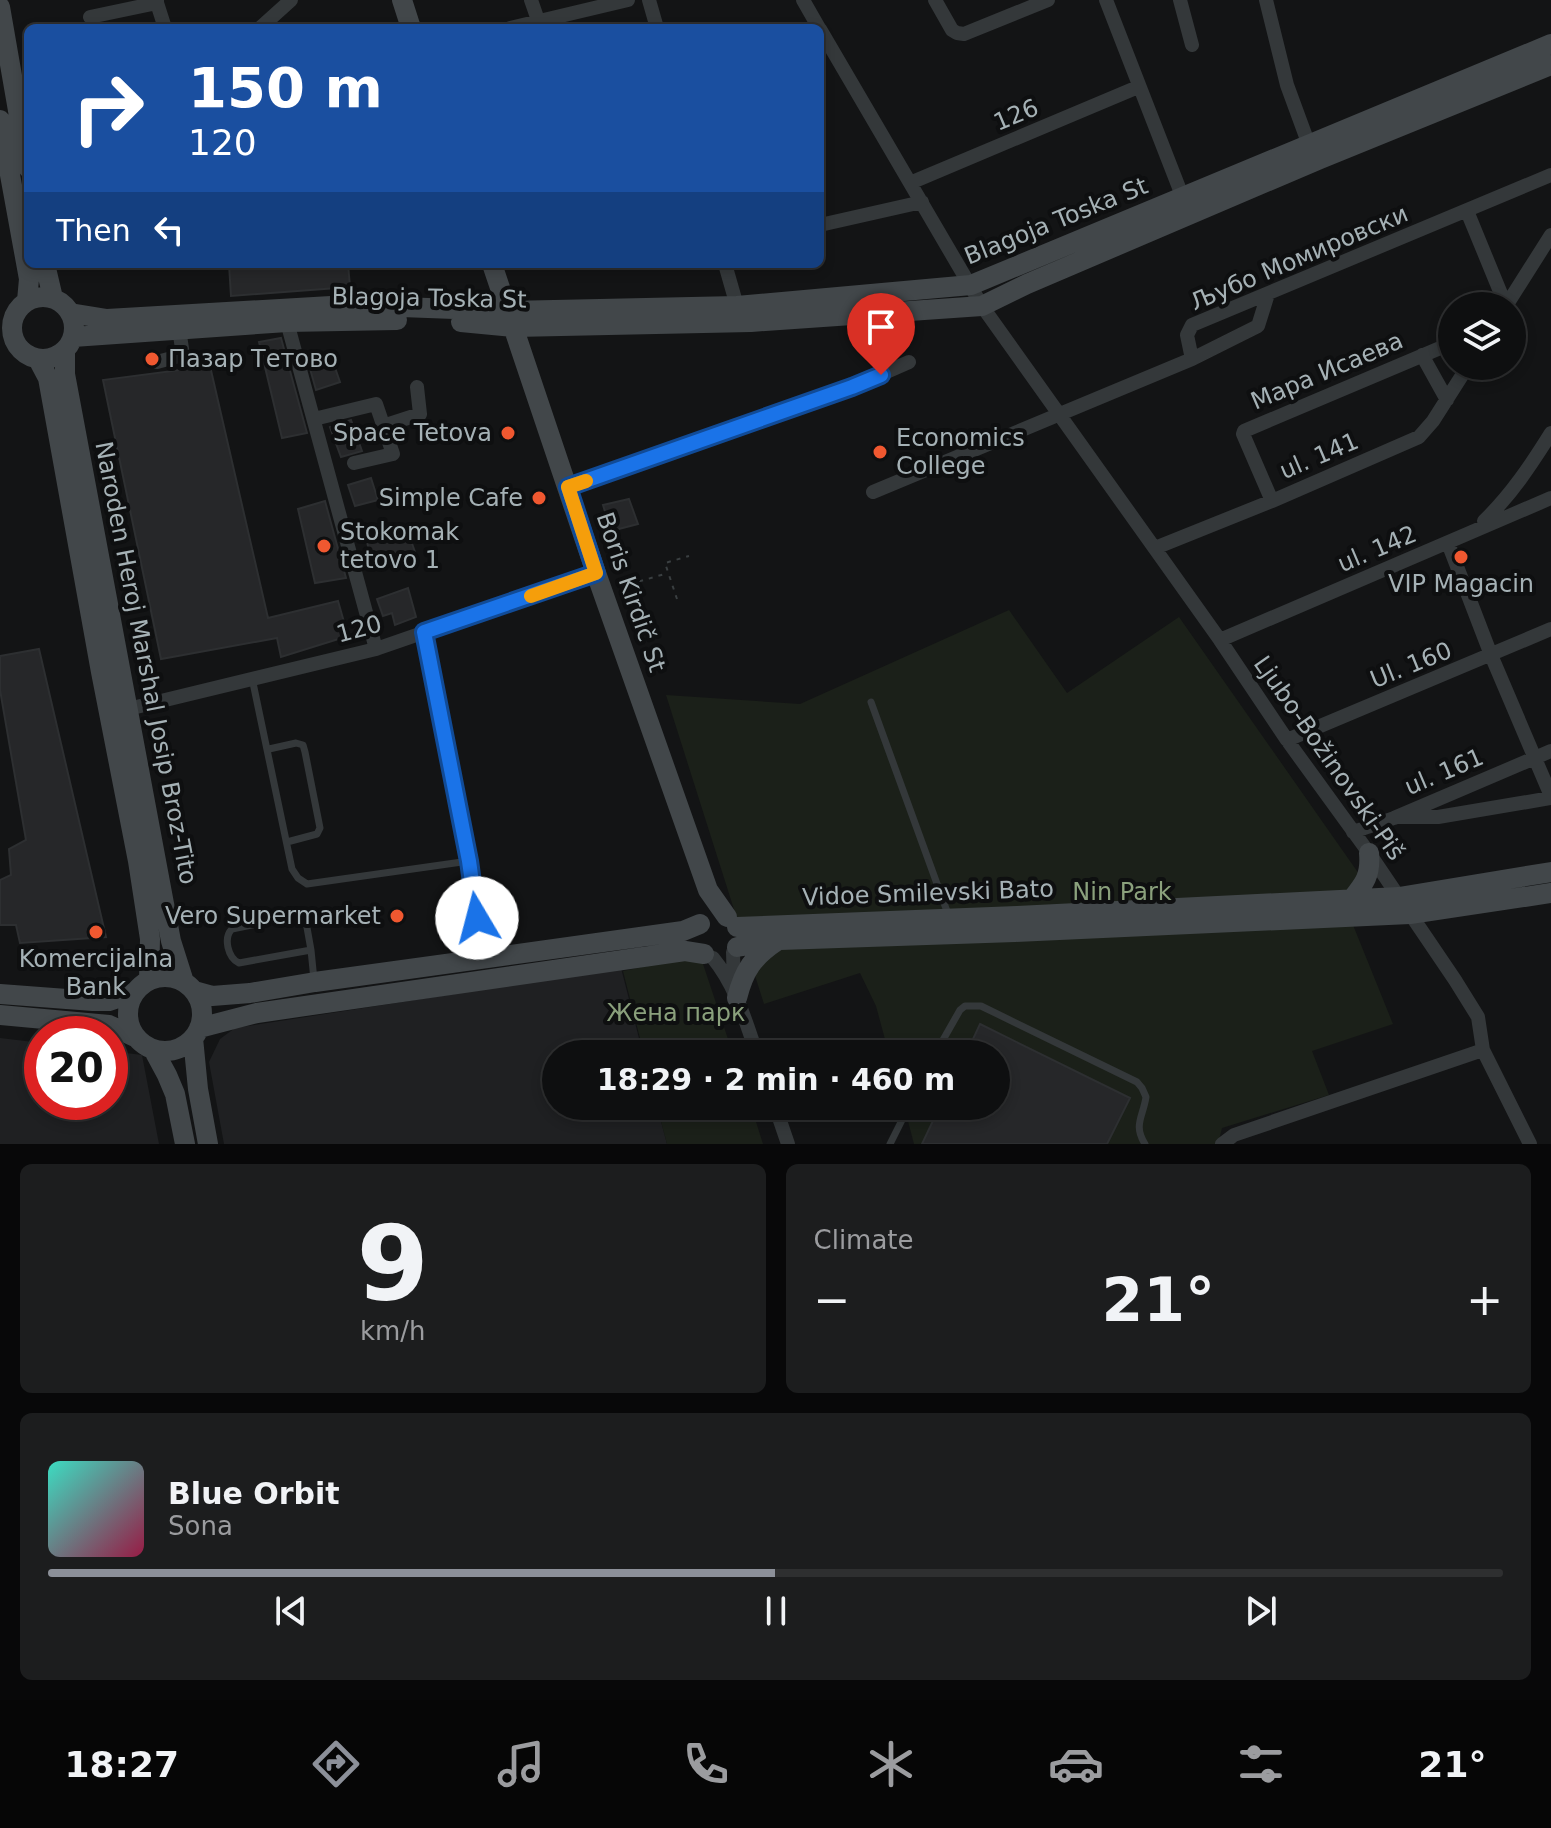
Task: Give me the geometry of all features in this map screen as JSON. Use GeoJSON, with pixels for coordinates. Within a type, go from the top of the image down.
{"type":"FeatureCollection","features":[{"type":"Feature","properties":{"kind":"main road"},"geometry":{"type":"LineString","coordinates":[[402,0],[410,24]]}},
{"type":"Feature","properties":{"kind":"main road"},"geometry":{"type":"LineString","coordinates":[[0,7],[24,145]]}},
{"type":"Feature","properties":{"kind":"main road","name":"Blagoja Toska St"},"geometry":{"type":"LineString","coordinates":[[70,313],[107,319],[348,305],[511,319],[737,306],[971,285],[1551,44]]}},
{"type":"Feature","properties":{"kind":"main road","name":"Blagoja Toska St"},"geometry":{"type":"LineString","coordinates":[[69,344],[179,329],[287,322],[511,319],[751,322],[982,306],[1334,153],[1551,65]]}},
{"type":"Feature","properties":{"kind":"main road"},"geometry":{"type":"LineString","coordinates":[[0,120],[24,252]]}},
{"type":"Feature","properties":{"kind":"main road"},"geometry":{"type":"LineString","coordinates":[[27,268],[27,301]]}},
{"type":"Feature","properties":{"kind":"main road"},"geometry":{"type":"LineString","coordinates":[[46,268],[53,298]]}},
{"type":"Feature","properties":{"kind":"main road","name":"Boris Kirdič St"},"geometry":{"type":"LineString","coordinates":[[493,268],[596,573],[708,890],[725,942],[699,947],[697,931],[702,922],[708,890]]}},
{"type":"Feature","properties":{"kind":"main road"},"geometry":{"type":"LineString","coordinates":[[69,344],[53,358],[38,359],[8,343],[12,332],[6,321],[27,301],[40,297],[53,298],[70,313]]}},
{"type":"Feature","properties":{"kind":"main road","name":"Naroden Heroj Marshal Josip Broz-Tito"},"geometry":{"type":"LineString","coordinates":[[70,313],[74,325],[65,374],[171,941],[202,1009],[196,1033],[198,1089],[208,1144]]}},
{"type":"Feature","properties":{"kind":"main road","name":"Naroden Heroj Marshal Josip Broz-Tito"},"geometry":{"type":"LineString","coordinates":[[38,359],[48,378],[150,939],[142,986],[128,1011],[130,1025],[167,1075],[175,1094],[185,1144]]}},
{"type":"Feature","properties":{"kind":"main road"},"geometry":{"type":"LineString","coordinates":[[1351,900],[1367,879],[1369,853]]}},
{"type":"Feature","properties":{"kind":"main road","name":"Vidoe Smilevski Bato"},"geometry":{"type":"LineString","coordinates":[[196,1033],[242,1016],[685,951],[725,942],[950,918],[1351,900],[1404,906],[1551,872]]}},
{"type":"Feature","properties":{"kind":"main road","name":"Vidoe Smilevski Bato"},"geometry":{"type":"LineString","coordinates":[[725,942],[1031,932],[1551,893]]}},
{"type":"Feature","properties":{"kind":"main road"},"geometry":{"type":"LineString","coordinates":[[0,994],[109,1001],[163,976],[212,996],[232,995],[672,933],[719,915],[725,942]]}},
{"type":"Feature","properties":{"kind":"main road"},"geometry":{"type":"LineString","coordinates":[[736,994],[751,963],[780,940]]}},
{"type":"Feature","properties":{"kind":"main road"},"geometry":{"type":"LineString","coordinates":[[0,1015],[109,1025],[160,1050],[182,1047],[196,1033]]}},
{"type":"Feature","properties":{"kind":"street"},"geometry":{"type":"LineString","coordinates":[[264,24],[291,0]]}},
{"type":"Feature","properties":{"kind":"street"},"geometry":{"type":"LineString","coordinates":[[531,0],[539,24],[628,0]]}},
{"type":"Feature","properties":{"kind":"street"},"geometry":{"type":"LineString","coordinates":[[649,0],[656,24]]}},
{"type":"Feature","properties":{"kind":"street","name":"Ljubo-Božinovski-Piš"},"geometry":{"type":"LineString","coordinates":[[803,0],[816,24]]}},
{"type":"Feature","properties":{"kind":"street"},"geometry":{"type":"LineString","coordinates":[[935,0],[952,30],[964,34],[1048,0]]}},
{"type":"Feature","properties":{"kind":"street"},"geometry":{"type":"LineString","coordinates":[[1106,0],[1183,198]]}},
{"type":"Feature","properties":{"kind":"street"},"geometry":{"type":"LineString","coordinates":[[1180,0],[1192,45]]}},
{"type":"Feature","properties":{"kind":"street"},"geometry":{"type":"LineString","coordinates":[[1266,0],[1287,85],[1309,145]]}},
{"type":"Feature","properties":{"kind":"street"},"geometry":{"type":"LineString","coordinates":[[90,17],[157,2],[164,24]]}},
{"type":"Feature","properties":{"kind":"street","name":"Ljubo-Božinovski-Piš"},"geometry":{"type":"LineString","coordinates":[[824,39],[982,306],[1369,853],[1478,1017],[1483,1050],[1530,1144]]}},
{"type":"Feature","properties":{"kind":"street","name":"126"},"geometry":{"type":"LineString","coordinates":[[910,183],[1138,87]]}},
{"type":"Feature","properties":{"kind":"street","name":"Љубо Момировски"},"geometry":{"type":"LineString","coordinates":[[1192,359],[1187,335],[1192,325],[1551,175]]}},
{"type":"Feature","properties":{"kind":"street"},"geometry":{"type":"LineString","coordinates":[[824,224],[922,202]]}},
{"type":"Feature","properties":{"kind":"street"},"geometry":{"type":"LineString","coordinates":[[1467,211],[1500,292]]}},
{"type":"Feature","properties":{"kind":"street"},"geometry":{"type":"LineString","coordinates":[[1515,292],[1551,235]]}},
{"type":"Feature","properties":{"kind":"street"},"geometry":{"type":"LineString","coordinates":[[726,268],[737,306]]}},
{"type":"Feature","properties":{"kind":"street"},"geometry":{"type":"LineString","coordinates":[[873,492],[1192,359],[1255,329],[1260,323],[1268,294]]}},
{"type":"Feature","properties":{"kind":"street"},"geometry":{"type":"LineString","coordinates":[[287,322],[376,649]]}},
{"type":"Feature","properties":{"kind":"street"},"geometry":{"type":"LineString","coordinates":[[157,362],[183,355],[179,329]]}},
{"type":"Feature","properties":{"kind":"street","name":"Мара Исаева"},"geometry":{"type":"LineString","coordinates":[[1272,501],[1244,431],[1438,349]]}},
{"type":"Feature","properties":{"kind":"street"},"geometry":{"type":"LineString","coordinates":[[1422,355],[1447,400]]}},
{"type":"Feature","properties":{"kind":"street"},"geometry":{"type":"LineString","coordinates":[[568,487],[852,387],[909,362]]}},
{"type":"Feature","properties":{"kind":"street","name":"ul. 141"},"geometry":{"type":"LineString","coordinates":[[1155,548],[1419,437],[1459,380]]}},
{"type":"Feature","properties":{"kind":"street"},"geometry":{"type":"LineString","coordinates":[[383,426],[420,414],[417,387]]}},
{"type":"Feature","properties":{"kind":"street"},"geometry":{"type":"LineString","coordinates":[[314,419],[376,404],[393,454],[354,463]]}},
{"type":"Feature","properties":{"kind":"street"},"geometry":{"type":"LineString","coordinates":[[1478,528],[1502,504],[1551,433]]}},
{"type":"Feature","properties":{"kind":"street","name":"ul. 142"},"geometry":{"type":"LineString","coordinates":[[1220,640],[1551,498]]}},
{"type":"Feature","properties":{"kind":"street"},"geometry":{"type":"LineString","coordinates":[[1394,818],[1438,817],[1551,797],[1448,543]]}},
{"type":"Feature","properties":{"kind":"street","name":"120"},"geometry":{"type":"LineString","coordinates":[[128,709],[376,649],[596,573]]}},
{"type":"Feature","properties":{"kind":"street","name":"Ul. 160"},"geometry":{"type":"LineString","coordinates":[[1287,740],[1551,629]]}},
{"type":"Feature","properties":{"kind":"street","name":"ul. 161"},"geometry":{"type":"LineString","coordinates":[[1353,832],[1394,818],[1551,751]]}},
{"type":"Feature","properties":{"kind":"street"},"geometry":{"type":"LineString","coordinates":[[725,942],[736,994],[752,1040]]}},
{"type":"Feature","properties":{"kind":"street"},"geometry":{"type":"LineString","coordinates":[[1222,1144],[1234,1135],[1483,1050]]}},
{"type":"Feature","properties":{"kind":"street"},"geometry":{"type":"LineString","coordinates":[[780,1120],[788,1144]]}},
{"type":"Feature","properties":{"kind":"lane"},"geometry":{"type":"LineString","coordinates":[[424,632],[469,861],[483,959]]}},
{"type":"Feature","properties":{"kind":"lane"},"geometry":{"type":"LineString","coordinates":[[252,678],[292,869],[298,878],[307,884],[469,861]]}},
{"type":"Feature","properties":{"kind":"lane"},"geometry":{"type":"LineString","coordinates":[[871,702],[950,918]]}},
{"type":"Feature","properties":{"kind":"lane"},"geometry":{"type":"LineString","coordinates":[[269,749],[296,743],[303,745],[320,828],[317,834],[287,842]]}},
{"type":"Feature","properties":{"kind":"lane"},"geometry":{"type":"LineString","coordinates":[[311,950],[239,963],[231,957],[227,937],[232,929],[298,916],[306,922],[311,950],[315,982]]}},
{"type":"Feature","properties":{"kind":"lane"},"geometry":{"type":"LineString","coordinates":[[943,1040],[960,1010],[972,1005],[981,1006],[1137,1082],[1146,1097],[1139,1119],[1145,1144]]}},
{"type":"Feature","properties":{"kind":"lane"},"geometry":{"type":"LineString","coordinates":[[890,1144],[902,1120]]}},
{"type":"Feature","properties":{"kind":"path"},"geometry":{"type":"LineString","coordinates":[[677,599],[665,563],[689,556]]}},
{"type":"Feature","properties":{"kind":"path"},"geometry":{"type":"LineString","coordinates":[[617,588],[668,573]]}},
{"type":"Feature","properties":{"kind":"shaded area"},"geometry":{"type":"Polygon","coordinates":[[[621,968],[639,1040],[542,1040],[542,1120],[661,1120],[667,1144],[224,1144],[209,1062],[220,1039],[235,1028],[621,968]]]}},
{"type":"Feature","properties":{"kind":"shaded area"},"geometry":{"type":"Polygon","coordinates":[[[0,1038],[24,1041],[24,1120],[128,1120],[128,1053],[142,1055],[159,1144],[0,1144],[0,1038]]]}},
{"type":"Feature","properties":{"kind":"green space","name":"Nin Park"},"geometry":{"type":"Polygon","coordinates":[[[1009,610],[1067,693],[1179,617],[1378,901],[1351,920],[1393,1024],[1312,1051],[1329,1095],[1222,1128],[1218,1144],[914,1144],[908,1120],[1010,1120],[1010,1040],[885,1040],[876,1006],[860,973],[764,1004],[666,695],[800,704],[1009,610]]]}},
{"type":"Feature","properties":{"kind":"green space","name":"Жена парк"},"geometry":{"type":"Polygon","coordinates":[[[700,955],[728,1040],[640,1040],[623,971],[700,955]]]}},
{"type":"Feature","properties":{"kind":"green space"},"geometry":{"type":"Polygon","coordinates":[[[661,1120],[755,1120],[763,1144],[667,1144],[661,1120]]]}},
{"type":"Feature","properties":{"kind":"building"},"geometry":{"type":"Polygon","coordinates":[[[229,268],[348,268],[350,287],[231,296],[229,268]]]}},
{"type":"Feature","properties":{"kind":"building"},"geometry":{"type":"Polygon","coordinates":[[[281,338],[307,433],[282,438],[259,342],[281,338]]]}},
{"type":"Feature","properties":{"kind":"building"},"geometry":{"type":"Polygon","coordinates":[[[332,359],[340,382],[316,390],[309,365],[332,359]]]}},
{"type":"Feature","properties":{"kind":"building"},"geometry":{"type":"Polygon","coordinates":[[[210,366],[268,618],[338,601],[348,636],[281,657],[277,638],[161,659],[103,380],[210,366]]]}},
{"type":"Feature","properties":{"kind":"building"},"geometry":{"type":"Polygon","coordinates":[[[351,420],[362,451],[341,457],[330,427],[351,420]]]}},
{"type":"Feature","properties":{"kind":"building"},"geometry":{"type":"Polygon","coordinates":[[[371,478],[378,500],[355,506],[348,485],[371,478]]]}},
{"type":"Feature","properties":{"kind":"building"},"geometry":{"type":"Polygon","coordinates":[[[629,499],[638,524],[611,531],[603,505],[629,499]]]}},
{"type":"Feature","properties":{"kind":"building"},"geometry":{"type":"Polygon","coordinates":[[[325,501],[346,578],[315,583],[298,509],[325,501]]]}},
{"type":"Feature","properties":{"kind":"building"},"geometry":{"type":"Polygon","coordinates":[[[406,526],[415,552],[373,566],[366,538],[406,526]]]}},
{"type":"Feature","properties":{"kind":"building"},"geometry":{"type":"Polygon","coordinates":[[[408,588],[416,617],[395,625],[392,613],[383,616],[377,599],[408,588]]]}},
{"type":"Feature","properties":{"kind":"building"},"geometry":{"type":"Polygon","coordinates":[[[39,649],[106,937],[20,943],[16,925],[0,925],[0,880],[11,875],[9,849],[26,840],[0,690],[0,656],[39,649]]]}},
{"type":"Feature","properties":{"kind":"building"},"geometry":{"type":"Polygon","coordinates":[[[980,1024],[1130,1098],[1107,1144],[922,1144],[933,1120],[1010,1120],[1010,1040],[973,1040],[980,1024]]]}},
{"type":"Feature","properties":{"kind":"slow traffic"},"geometry":{"type":"LineString","coordinates":[[531,596],[596,573],[568,487],[586,481]]}},
{"type":"Feature","properties":{"kind":"place","name":"Пазар Тетово"},"geometry":{"type":"Point","coordinates":[152,359]}},
{"type":"Feature","properties":{"kind":"place","name":"Space Tetova"},"geometry":{"type":"Point","coordinates":[508,433]}},
{"type":"Feature","properties":{"kind":"place","name":"Economics College"},"geometry":{"type":"Point","coordinates":[880,452]}},
{"type":"Feature","properties":{"kind":"place","name":"Simple Cafe"},"geometry":{"type":"Point","coordinates":[539,498]}},
{"type":"Feature","properties":{"kind":"place","name":"Stokomak tetovo 1"},"geometry":{"type":"Point","coordinates":[324,546]}},
{"type":"Feature","properties":{"kind":"place","name":"VIP Magacin"},"geometry":{"type":"Point","coordinates":[1461,557]}},
{"type":"Feature","properties":{"kind":"place","name":"Vero Supermarket"},"geometry":{"type":"Point","coordinates":[397,916]}},
{"type":"Feature","properties":{"kind":"place","name":"Komercijalna Bank"},"geometry":{"type":"Point","coordinates":[96,932]}},
{"type":"Feature","properties":{"kind":"route"},"geometry":{"type":"LineString","coordinates":[[477,918],[469,861],[424,632],[596,573],[568,487],[881,375]]}}]}
